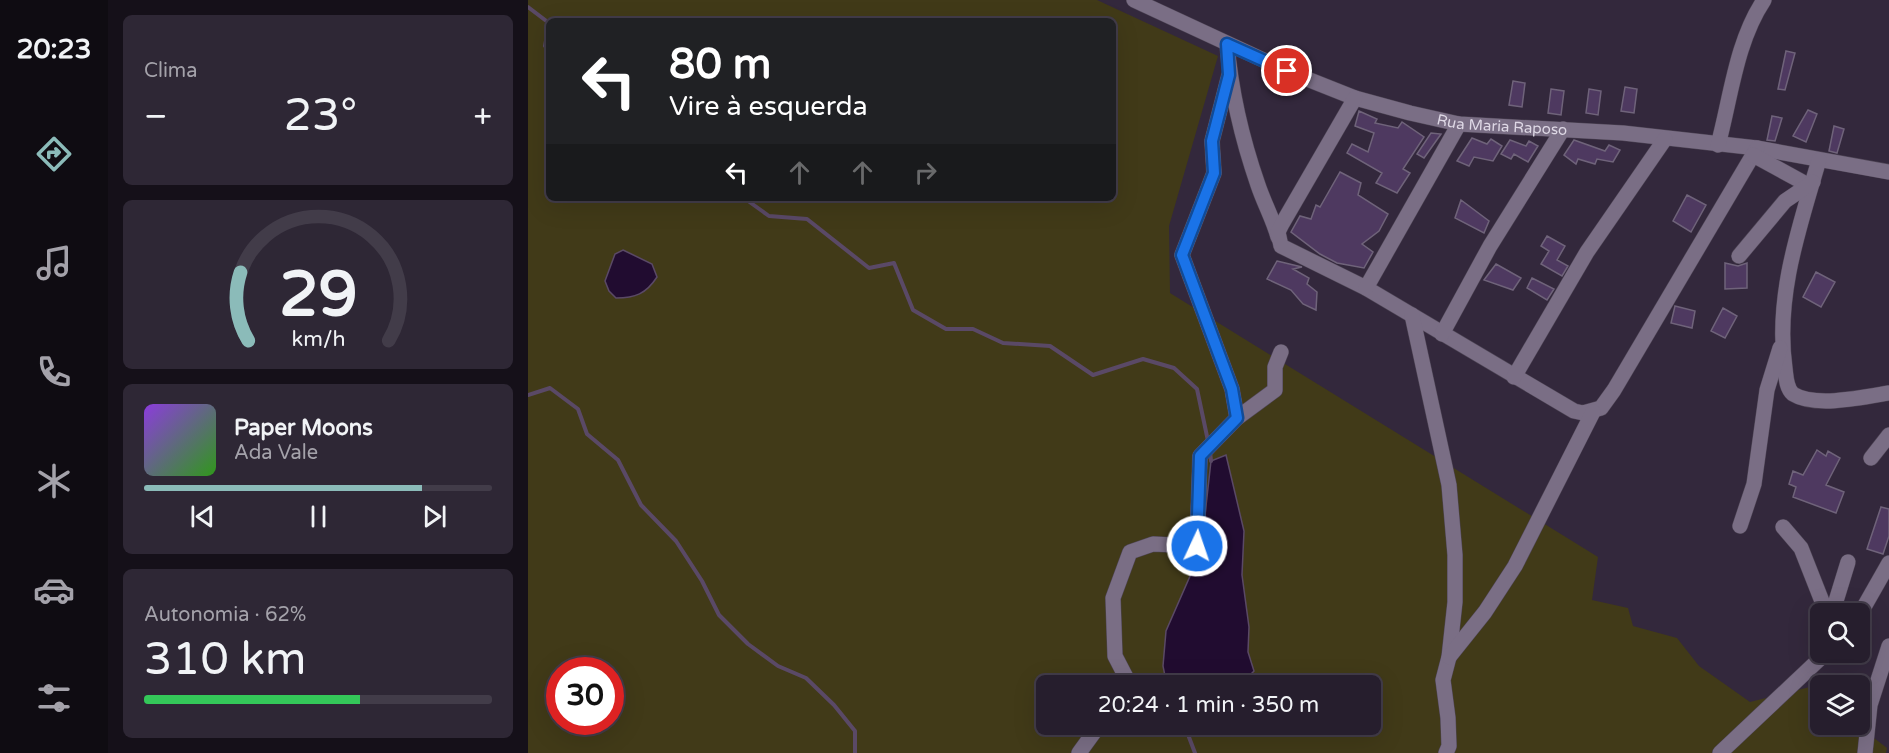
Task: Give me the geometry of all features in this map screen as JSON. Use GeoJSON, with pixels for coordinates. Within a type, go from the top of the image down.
{"type":"FeatureCollection","features":[{"type":"Feature","properties":{"kind":"street","name":"Rua Maria Raposo"},"geometry":{"type":"LineString","coordinates":[[1134,0],[1155,5],[1227,44],[1356,98],[1459,124],[1563,129],[1718,145],[1889,172]]}},
{"type":"Feature","properties":{"kind":"street"},"geometry":{"type":"LineString","coordinates":[[1718,145],[1746,35],[1754,15],[1764,0]]}},
{"type":"Feature","properties":{"kind":"street"},"geometry":{"type":"LineString","coordinates":[[1227,44],[1229,75],[1246,146],[1278,240],[1288,251],[1366,288],[1575,411],[1593,412],[1601,408],[1614,390],[1755,152],[1810,183]]}},
{"type":"Feature","properties":{"kind":"street"},"geometry":{"type":"LineString","coordinates":[[1229,75],[1212,141],[1214,173],[1182,255],[1232,389],[1237,418]]}},
{"type":"Feature","properties":{"kind":"street"},"geometry":{"type":"LineString","coordinates":[[1278,240],[1282,224],[1356,98]]}},
{"type":"Feature","properties":{"kind":"street"},"geometry":{"type":"LineString","coordinates":[[1366,288],[1459,124]]}},
{"type":"Feature","properties":{"kind":"street"},"geometry":{"type":"LineString","coordinates":[[1442,333],[1490,246],[1563,129]]}},
{"type":"Feature","properties":{"kind":"street"},"geometry":{"type":"LineString","coordinates":[[1514,377],[1587,252],[1665,140]]}},
{"type":"Feature","properties":{"kind":"street"},"geometry":{"type":"LineString","coordinates":[[1740,525],[1754,484],[1767,390],[1781,342],[1790,261],[1810,183],[1819,160]]}},
{"type":"Feature","properties":{"kind":"street"},"geometry":{"type":"LineString","coordinates":[[1739,256],[1785,201],[1810,183]]}},
{"type":"Feature","properties":{"kind":"street"},"geometry":{"type":"LineString","coordinates":[[1412,315],[1449,485],[1455,602],[1449,657],[1443,681],[1448,718],[1449,746],[1446,753]]}},
{"type":"Feature","properties":{"kind":"street"},"geometry":{"type":"LineString","coordinates":[[1781,342],[1788,388],[1796,395],[1839,400],[1889,393]]}},
{"type":"Feature","properties":{"kind":"street"},"geometry":{"type":"LineString","coordinates":[[1125,675],[1115,656],[1113,598],[1130,552],[1153,544],[1197,546],[1200,456],[1237,418],[1275,390],[1275,367],[1281,352]]}},
{"type":"Feature","properties":{"kind":"street"},"geometry":{"type":"LineString","coordinates":[[1449,657],[1485,612],[1515,566],[1593,412]]}},
{"type":"Feature","properties":{"kind":"street"},"geometry":{"type":"LineString","coordinates":[[1871,458],[1889,435]]}},
{"type":"Feature","properties":{"kind":"street"},"geometry":{"type":"LineString","coordinates":[[1783,527],[1801,548],[1823,603]]}},
{"type":"Feature","properties":{"kind":"street"},"geometry":{"type":"LineString","coordinates":[[1835,603],[1848,561]]}},
{"type":"Feature","properties":{"kind":"street"},"geometry":{"type":"LineString","coordinates":[[1866,603],[1889,563]]}},
{"type":"Feature","properties":{"kind":"street"},"geometry":{"type":"LineString","coordinates":[[1865,753],[1870,705],[1889,646]]}},
{"type":"Feature","properties":{"kind":"street"},"geometry":{"type":"LineString","coordinates":[[1720,753],[1815,663]]}},
{"type":"Feature","properties":{"kind":"street"},"geometry":{"type":"LineString","coordinates":[[1079,753],[1092,735]]}},
{"type":"Feature","properties":{"kind":"shaded area"},"geometry":{"type":"Polygon","coordinates":[[[528,0],[1097,0],[1218,56],[1169,226],[1170,293],[1598,557],[1592,600],[1628,608],[1633,626],[1677,638],[1699,666],[1750,702],[1810,687],[1810,735],[1870,735],[1887,748],[1886,753],[528,753],[528,0]]]}},
{"type":"Feature","properties":{"kind":"shaded area"},"geometry":{"type":"Polygon","coordinates":[[[623,250],[652,264],[657,277],[640,294],[616,298],[609,291],[605,281],[615,254],[623,250]]]}},
{"type":"Feature","properties":{"kind":"shaded area"},"geometry":{"type":"Polygon","coordinates":[[[1226,455],[1244,531],[1242,575],[1249,627],[1248,652],[1254,671],[1250,675],[1165,675],[1163,666],[1166,631],[1201,551],[1211,461],[1226,455]]]}},
{"type":"Feature","properties":{"kind":"building"},"geometry":{"type":"Polygon","coordinates":[[[1786,51],[1795,53],[1785,90],[1778,89],[1786,51]]]}},
{"type":"Feature","properties":{"kind":"building"},"geometry":{"type":"Polygon","coordinates":[[[1513,81],[1525,83],[1522,107],[1509,105],[1513,81]]]}},
{"type":"Feature","properties":{"kind":"building"},"geometry":{"type":"Polygon","coordinates":[[[1625,87],[1637,89],[1634,113],[1621,111],[1625,87]]]}},
{"type":"Feature","properties":{"kind":"building"},"geometry":{"type":"Polygon","coordinates":[[[1551,89],[1564,91],[1561,115],[1548,113],[1551,89]]]}},
{"type":"Feature","properties":{"kind":"building"},"geometry":{"type":"Polygon","coordinates":[[[1589,89],[1601,91],[1598,115],[1586,113],[1589,89]]]}},
{"type":"Feature","properties":{"kind":"building"},"geometry":{"type":"Polygon","coordinates":[[[1808,110],[1817,114],[1806,142],[1793,136],[1808,110]]]}},
{"type":"Feature","properties":{"kind":"building"},"geometry":{"type":"Polygon","coordinates":[[[1359,111],[1377,119],[1375,123],[1398,128],[1402,122],[1424,137],[1403,169],[1410,173],[1397,193],[1376,183],[1382,173],[1347,153],[1352,144],[1368,152],[1374,133],[1355,126],[1359,111]]]}},
{"type":"Feature","properties":{"kind":"building"},"geometry":{"type":"Polygon","coordinates":[[[1772,116],[1782,118],[1775,141],[1767,140],[1772,116]]]}},
{"type":"Feature","properties":{"kind":"building"},"geometry":{"type":"Polygon","coordinates":[[[1834,126],[1844,129],[1837,153],[1829,151],[1834,126]]]}},
{"type":"Feature","properties":{"kind":"building"},"geometry":{"type":"Polygon","coordinates":[[[1431,133],[1441,134],[1424,158],[1417,154],[1431,133]]]}},
{"type":"Feature","properties":{"kind":"building"},"geometry":{"type":"Polygon","coordinates":[[[1472,138],[1487,144],[1491,139],[1502,146],[1493,161],[1474,157],[1469,166],[1457,161],[1472,138]]]}},
{"type":"Feature","properties":{"kind":"building"},"geometry":{"type":"Polygon","coordinates":[[[1510,140],[1526,146],[1529,141],[1538,146],[1528,162],[1514,154],[1511,159],[1501,154],[1510,140]]]}},
{"type":"Feature","properties":{"kind":"building"},"geometry":{"type":"Polygon","coordinates":[[[1574,140],[1605,151],[1609,145],[1620,150],[1613,162],[1597,159],[1595,164],[1578,159],[1576,164],[1564,155],[1574,140]]]}},
{"type":"Feature","properties":{"kind":"building"},"geometry":{"type":"Polygon","coordinates":[[[1340,172],[1361,183],[1358,195],[1388,214],[1379,231],[1362,244],[1373,252],[1364,268],[1337,263],[1320,254],[1291,232],[1300,216],[1311,219],[1316,205],[1320,207],[1340,172]]]}},
{"type":"Feature","properties":{"kind":"building"},"geometry":{"type":"Polygon","coordinates":[[[1687,195],[1706,205],[1691,232],[1673,221],[1687,195]]]}},
{"type":"Feature","properties":{"kind":"building"},"geometry":{"type":"Polygon","coordinates":[[[1461,200],[1489,221],[1484,233],[1455,218],[1461,200]]]}},
{"type":"Feature","properties":{"kind":"building"},"geometry":{"type":"Polygon","coordinates":[[[1547,236],[1565,246],[1557,260],[1568,266],[1562,276],[1541,264],[1549,251],[1541,246],[1547,236]]]}},
{"type":"Feature","properties":{"kind":"building"},"geometry":{"type":"Polygon","coordinates":[[[1277,261],[1302,267],[1293,269],[1309,278],[1307,284],[1317,292],[1316,310],[1303,304],[1291,290],[1267,279],[1277,261]]]}},
{"type":"Feature","properties":{"kind":"building"},"geometry":{"type":"Polygon","coordinates":[[[1725,263],[1738,266],[1747,263],[1747,288],[1725,289],[1725,263]]]}},
{"type":"Feature","properties":{"kind":"building"},"geometry":{"type":"Polygon","coordinates":[[[1496,264],[1521,278],[1513,290],[1484,280],[1496,264]]]}},
{"type":"Feature","properties":{"kind":"building"},"geometry":{"type":"Polygon","coordinates":[[[1816,272],[1835,282],[1821,307],[1803,297],[1816,272]]]}},
{"type":"Feature","properties":{"kind":"building"},"geometry":{"type":"Polygon","coordinates":[[[1532,278],[1554,289],[1547,300],[1527,288],[1532,278]]]}},
{"type":"Feature","properties":{"kind":"building"},"geometry":{"type":"Polygon","coordinates":[[[1675,306],[1695,311],[1692,328],[1671,323],[1675,306]]]}},
{"type":"Feature","properties":{"kind":"building"},"geometry":{"type":"Polygon","coordinates":[[[1723,308],[1737,316],[1725,338],[1711,331],[1723,308]]]}},
{"type":"Feature","properties":{"kind":"building"},"geometry":{"type":"Polygon","coordinates":[[[1817,450],[1826,456],[1828,451],[1840,458],[1826,485],[1844,492],[1836,513],[1793,497],[1796,487],[1789,484],[1793,471],[1803,475],[1817,450]]]}},
{"type":"Feature","properties":{"kind":"building"},"geometry":{"type":"Polygon","coordinates":[[[1881,507],[1889,509],[1889,536],[1883,554],[1867,549],[1881,507]]]}},
{"type":"Feature","properties":{"kind":"waterway"},"geometry":{"type":"LineString","coordinates":[[528,7],[546,21]]}},
{"type":"Feature","properties":{"kind":"waterway"},"geometry":{"type":"LineString","coordinates":[[546,40],[546,46]]}},
{"type":"Feature","properties":{"kind":"waterway"},"geometry":{"type":"LineString","coordinates":[[748,201],[769,216],[807,219],[869,268],[894,263],[913,310],[946,329],[973,329],[1003,343],[1050,346],[1093,375],[1143,359],[1174,368],[1197,389],[1208,441]]}},
{"type":"Feature","properties":{"kind":"waterway"},"geometry":{"type":"LineString","coordinates":[[528,395],[550,388],[578,409],[587,434],[618,460],[641,505],[676,541],[702,581],[719,615],[748,644],[778,666],[806,678],[834,705],[855,731],[855,753]]}},
{"type":"Feature","properties":{"kind":"waterway"},"geometry":{"type":"LineString","coordinates":[[1210,451],[1211,461]]}},
{"type":"Feature","properties":{"kind":"waterway"},"geometry":{"type":"LineString","coordinates":[[1188,735],[1195,753]]}},
{"type":"Feature","properties":{"kind":"route"},"geometry":{"type":"LineString","coordinates":[[1197,546],[1200,456],[1231,427],[1237,418],[1232,389],[1182,255],[1214,173],[1212,141],[1229,75],[1227,44],[1287,71]]}}]}
